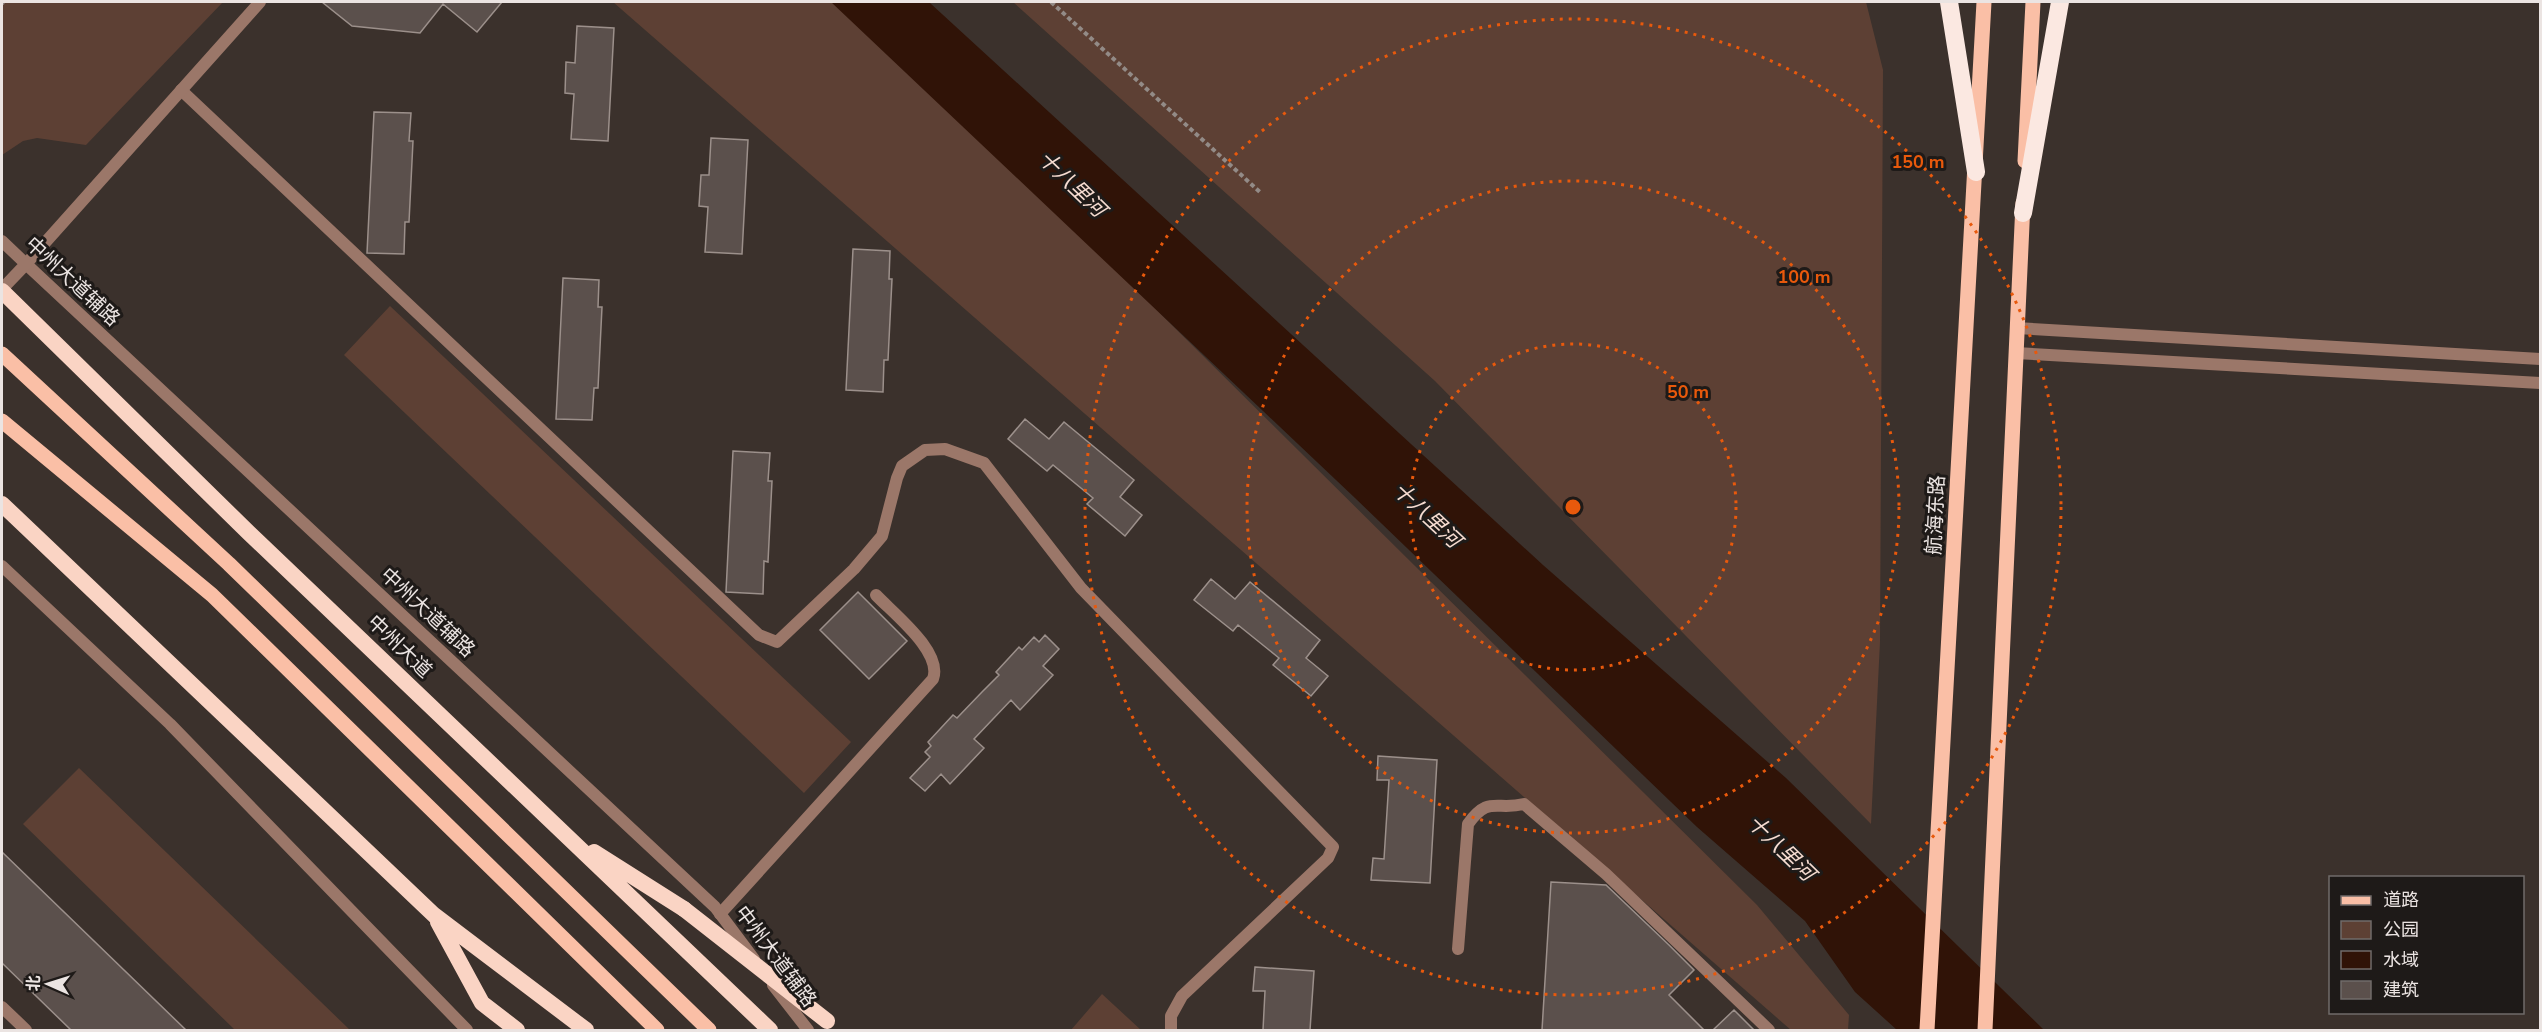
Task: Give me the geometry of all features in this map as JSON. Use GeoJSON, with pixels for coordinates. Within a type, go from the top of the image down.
{"type":"FeatureCollection","features":[{"type":"Feature","properties":{"kind":"highway"},"geometry":{"type":"LineString","coordinates":[[1949,2],[1976,172]]}},
{"type":"Feature","properties":{"kind":"highway"},"geometry":{"type":"LineString","coordinates":[[2023,213],[2060,2]]}},
{"type":"Feature","properties":{"kind":"highway","name":"中州大道"},"geometry":{"type":"LineString","coordinates":[[2,290],[249,533],[770,1030]]}},
{"type":"Feature","properties":{"kind":"highway"},"geometry":{"type":"LineString","coordinates":[[2,504],[434,915],[586,1030]]}},
{"type":"Feature","properties":{"kind":"highway"},"geometry":{"type":"LineString","coordinates":[[563,832],[684,909],[832,1026]]}},
{"type":"Feature","properties":{"kind":"highway"},"geometry":{"type":"LineString","coordinates":[[434,915],[482,1003],[517,1030]]}},
{"type":"Feature","properties":{"kind":"main road","name":"航海东路"},"geometry":{"type":"LineString","coordinates":[[1927,1030],[1984,2]]}},
{"type":"Feature","properties":{"kind":"main road"},"geometry":{"type":"LineString","coordinates":[[1985,1030],[2033,2]]}},
{"type":"Feature","properties":{"kind":"main road"},"geometry":{"type":"LineString","coordinates":[[2,354],[229,564],[709,1030]]}},
{"type":"Feature","properties":{"kind":"main road"},"geometry":{"type":"LineString","coordinates":[[2,421],[212,595],[657,1030]]}},
{"type":"Feature","properties":{"kind":"street"},"geometry":{"type":"LineString","coordinates":[[2,290],[260,2]]}},
{"type":"Feature","properties":{"kind":"street"},"geometry":{"type":"LineString","coordinates":[[181,90],[759,635],[777,642],[854,569],[882,536],[897,478],[902,466],[915,455],[925,450],[945,449],[984,463],[1081,588],[1333,847],[1328,858],[1182,996],[1171,1016],[1171,1030]]}},
{"type":"Feature","properties":{"kind":"street","name":"中州大道辅路"},"geometry":{"type":"LineString","coordinates":[[2,241],[720,914],[808,1030]]}},
{"type":"Feature","properties":{"kind":"street"},"geometry":{"type":"LineString","coordinates":[[2017,328],[2541,359]]}},
{"type":"Feature","properties":{"kind":"street"},"geometry":{"type":"LineString","coordinates":[[2016,353],[2541,383]]}},
{"type":"Feature","properties":{"kind":"street"},"geometry":{"type":"LineString","coordinates":[[2,566],[170,724],[467,1030]]}},
{"type":"Feature","properties":{"kind":"street"},"geometry":{"type":"LineString","coordinates":[[720,914],[933,679],[936,671],[930,651],[876,595]]}},
{"type":"Feature","properties":{"kind":"street"},"geometry":{"type":"LineString","coordinates":[[1458,949],[1468,824],[1479,809],[1496,805],[1524,804],[1606,873],[1769,1030]]}},
{"type":"Feature","properties":{"kind":"street"},"geometry":{"type":"LineString","coordinates":[[2,1006],[26,1030]]}},
{"type":"Feature","properties":{"kind":"path"},"geometry":{"type":"LineString","coordinates":[[1051,2],[1261,193]]}},
{"type":"Feature","properties":{"kind":"green space"},"geometry":{"type":"Polygon","coordinates":[[[2,2],[223,2],[86,145],[37,138],[23,141],[2,155],[2,2]]]}},
{"type":"Feature","properties":{"kind":"green space"},"geometry":{"type":"Polygon","coordinates":[[[613,2],[846,2],[1757,905],[1849,1015],[1848,1030],[1791,1030],[613,2]]]}},
{"type":"Feature","properties":{"kind":"green space"},"geometry":{"type":"Polygon","coordinates":[[[1013,2],[1866,2],[1883,70],[1880,642],[1871,824],[1435,381],[1013,2]]]}},
{"type":"Feature","properties":{"kind":"green space"},"geometry":{"type":"Polygon","coordinates":[[[390,306],[851,742],[804,793],[344,355],[390,306]]]}},
{"type":"Feature","properties":{"kind":"green space"},"geometry":{"type":"Polygon","coordinates":[[[79,768],[350,1030],[235,1030],[23,824],[79,768]]]}},
{"type":"Feature","properties":{"kind":"green space"},"geometry":{"type":"Polygon","coordinates":[[[1102,994],[1141,1030],[1071,1030],[1102,994]]]}},
{"type":"Feature","properties":{"kind":"water","name":"十八里河"},"geometry":{"type":"Polygon","coordinates":[[[831,2],[930,3],[1543,565],[1786,778],[2044,1030],[1897,1030],[1855,992],[1805,921],[1697,827],[1355,498],[831,2]]]}},
{"type":"Feature","properties":{"kind":"building"},"geometry":{"type":"Polygon","coordinates":[[[322,2],[502,2],[477,32],[443,4],[420,33],[352,26],[322,2]]]}},
{"type":"Feature","properties":{"kind":"building"},"geometry":{"type":"Polygon","coordinates":[[[577,26],[614,28],[608,141],[571,139],[574,94],[565,93],[566,62],[575,63],[577,26]]]}},
{"type":"Feature","properties":{"kind":"building"},"geometry":{"type":"Polygon","coordinates":[[[374,112],[411,113],[409,141],[413,141],[409,222],[405,222],[404,254],[367,253],[374,112]]]}},
{"type":"Feature","properties":{"kind":"building"},"geometry":{"type":"Polygon","coordinates":[[[711,138],[748,140],[742,254],[705,252],[708,207],[699,206],[701,175],[709,175],[711,138]]]}},
{"type":"Feature","properties":{"kind":"building"},"geometry":{"type":"Polygon","coordinates":[[[853,249],[890,251],[889,279],[892,279],[888,360],[884,360],[883,392],[846,390],[853,249]]]}},
{"type":"Feature","properties":{"kind":"building"},"geometry":{"type":"Polygon","coordinates":[[[563,278],[599,280],[598,307],[602,307],[598,388],[594,388],[592,420],[556,419],[563,278]]]}},
{"type":"Feature","properties":{"kind":"building"},"geometry":{"type":"Polygon","coordinates":[[[1025,419],[1049,439],[1064,422],[1134,480],[1120,497],[1142,515],[1125,536],[1087,504],[1093,498],[1053,465],[1047,471],[1008,439],[1025,419]]]}},
{"type":"Feature","properties":{"kind":"building"},"geometry":{"type":"Polygon","coordinates":[[[733,451],[770,453],[768,481],[772,481],[768,562],[764,561],[763,594],[726,592],[733,451]]]}},
{"type":"Feature","properties":{"kind":"building"},"geometry":{"type":"Polygon","coordinates":[[[1211,579],[1235,599],[1250,582],[1320,640],[1306,658],[1328,676],[1311,696],[1273,665],[1279,658],[1238,625],[1233,631],[1194,600],[1211,579]]]}},
{"type":"Feature","properties":{"kind":"building"},"geometry":{"type":"Polygon","coordinates":[[[858,592],[907,641],[869,679],[820,630],[858,592]]]}},
{"type":"Feature","properties":{"kind":"building"},"geometry":{"type":"Polygon","coordinates":[[[1045,635],[1059,649],[1043,666],[1053,675],[1020,710],[1011,700],[974,739],[984,748],[950,784],[941,774],[925,791],[910,778],[930,757],[925,752],[931,746],[928,742],[953,715],[957,718],[999,675],[996,672],[1019,647],[1022,650],[1034,637],[1039,642],[1045,635]]]}},
{"type":"Feature","properties":{"kind":"building"},"geometry":{"type":"Polygon","coordinates":[[[1378,756],[1437,760],[1430,883],[1371,880],[1373,858],[1384,859],[1389,780],[1377,780],[1378,756]]]}},
{"type":"Feature","properties":{"kind":"building"},"geometry":{"type":"Polygon","coordinates":[[[2,852],[186,1030],[71,1030],[2,963],[2,852]]]}},
{"type":"Feature","properties":{"kind":"building"},"geometry":{"type":"Polygon","coordinates":[[[1551,882],[1606,885],[1669,945],[1694,970],[1669,995],[1704,1030],[1542,1030],[1551,882]]]}},
{"type":"Feature","properties":{"kind":"building"},"geometry":{"type":"Polygon","coordinates":[[[1255,967],[1314,971],[1310,1030],[1263,1030],[1265,991],[1253,991],[1255,967]]]}},
{"type":"Feature","properties":{"kind":"building"},"geometry":{"type":"Polygon","coordinates":[[[1734,1010],[1754,1030],[1713,1030],[1734,1010]]]}}]}
